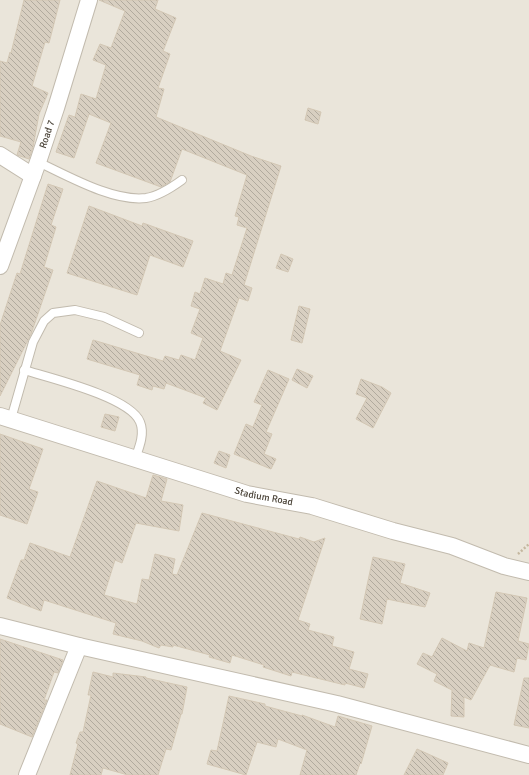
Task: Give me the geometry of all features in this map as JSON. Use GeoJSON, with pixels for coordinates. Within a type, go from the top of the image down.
{"type":"FeatureCollection","features":[{"type":"Feature","properties":{"kind":"street","name":"Road 7"},"geometry":{"type":"LineString","coordinates":[[0,266],[36,169],[89,0]]}},
{"type":"Feature","properties":{"kind":"street"},"geometry":{"type":"LineString","coordinates":[[0,155],[36,169]]}},
{"type":"Feature","properties":{"kind":"street","name":"Stadium Road"},"geometry":{"type":"LineString","coordinates":[[6,418],[247,494],[312,506],[393,531],[452,546],[504,566],[529,572]]}},
{"type":"Feature","properties":{"kind":"street"},"geometry":{"type":"LineString","coordinates":[[0,626],[79,646],[337,704],[529,755]]}},
{"type":"Feature","properties":{"kind":"street"},"geometry":{"type":"LineString","coordinates":[[28,775],[79,646]]}},
{"type":"Feature","properties":{"kind":"lane"},"geometry":{"type":"LineString","coordinates":[[36,169],[109,194],[131,197],[146,198],[160,194],[172,188],[182,180]]}},
{"type":"Feature","properties":{"kind":"lane"},"geometry":{"type":"LineString","coordinates":[[6,418],[24,370],[32,342],[44,321],[53,313],[75,310],[104,317],[139,332]]}},
{"type":"Feature","properties":{"kind":"lane"},"geometry":{"type":"LineString","coordinates":[[24,370],[100,394],[132,411],[140,423],[142,438],[135,459]]}},
{"type":"Feature","properties":{"kind":"shaded area"},"geometry":{"type":"Polygon","coordinates":[[[0,0],[529,0],[529,775],[0,775],[0,0]]]}},
{"type":"Feature","properties":{"kind":"building"},"geometry":{"type":"Polygon","coordinates":[[[24,0],[60,0],[49,43],[45,42],[32,86],[48,93],[39,114],[33,147],[29,159],[17,155],[21,142],[0,136],[0,61],[7,63],[10,52],[11,53],[24,0]]]}},
{"type":"Feature","properties":{"kind":"building"},"geometry":{"type":"Polygon","coordinates":[[[99,0],[158,0],[155,9],[176,18],[163,51],[170,54],[158,88],[164,89],[156,117],[251,156],[281,166],[244,285],[252,288],[248,301],[239,298],[220,351],[241,360],[217,410],[203,403],[206,398],[166,383],[164,389],[153,386],[152,390],[137,385],[140,375],[87,359],[93,340],[163,361],[165,356],[179,360],[181,355],[195,360],[203,338],[191,333],[200,309],[191,306],[195,292],[200,294],[205,278],[223,284],[226,273],[232,275],[247,228],[237,225],[239,217],[235,216],[247,175],[182,149],[170,182],[161,187],[96,163],[111,123],[89,114],[74,158],[56,152],[69,115],[75,117],[81,94],[96,99],[106,65],[93,60],[100,44],[111,48],[125,11],[99,0]]]}},
{"type":"Feature","properties":{"kind":"building"},"geometry":{"type":"Polygon","coordinates":[[[308,108],[321,112],[318,124],[305,120],[308,108]]]}},
{"type":"Feature","properties":{"kind":"building"},"geometry":{"type":"Polygon","coordinates":[[[48,184],[63,189],[51,225],[56,227],[44,267],[53,270],[31,334],[0,396],[0,325],[17,273],[20,274],[48,184]]]}},
{"type":"Feature","properties":{"kind":"building"},"geometry":{"type":"Polygon","coordinates":[[[89,206],[142,226],[143,223],[193,241],[183,267],[150,255],[137,295],[67,273],[89,206]]]}},
{"type":"Feature","properties":{"kind":"building"},"geometry":{"type":"Polygon","coordinates":[[[281,254],[293,259],[288,272],[276,268],[281,254]]]}},
{"type":"Feature","properties":{"kind":"building"},"geometry":{"type":"Polygon","coordinates":[[[299,306],[310,309],[302,343],[291,340],[299,306]]]}},
{"type":"Feature","properties":{"kind":"building"},"geometry":{"type":"Polygon","coordinates":[[[297,369],[313,376],[307,388],[292,380],[297,369]]]}},
{"type":"Feature","properties":{"kind":"building"},"geometry":{"type":"Polygon","coordinates":[[[268,370],[289,379],[266,432],[272,434],[264,454],[276,459],[271,469],[234,454],[246,424],[253,427],[262,405],[254,402],[268,370]]]}},
{"type":"Feature","properties":{"kind":"building"},"geometry":{"type":"Polygon","coordinates":[[[361,379],[382,387],[391,393],[373,428],[356,419],[367,398],[356,394],[361,379]]]}},
{"type":"Feature","properties":{"kind":"building"},"geometry":{"type":"Polygon","coordinates":[[[105,414],[119,417],[115,431],[101,427],[105,414]]]}},
{"type":"Feature","properties":{"kind":"building"},"geometry":{"type":"Polygon","coordinates":[[[0,434],[43,449],[29,489],[38,492],[27,524],[0,515],[0,434]]]}},
{"type":"Feature","properties":{"kind":"building"},"geometry":{"type":"Polygon","coordinates":[[[219,451],[230,455],[226,468],[214,463],[219,451]]]}},
{"type":"Feature","properties":{"kind":"building"},"geometry":{"type":"Polygon","coordinates":[[[153,475],[167,479],[161,501],[183,505],[179,531],[136,523],[122,563],[115,560],[104,595],[137,604],[142,579],[149,580],[155,554],[175,559],[172,574],[177,575],[202,513],[299,539],[300,537],[314,542],[325,538],[298,620],[310,624],[308,630],[334,637],[332,646],[354,652],[349,669],[368,674],[364,688],[292,672],[291,676],[263,667],[264,665],[232,655],[230,663],[209,657],[210,655],[173,645],[173,647],[161,645],[159,648],[142,641],[113,634],[116,623],[44,600],[41,611],[7,598],[21,560],[24,560],[30,543],[70,557],[97,481],[146,498],[153,475]]]}},
{"type":"Feature","properties":{"kind":"building"},"geometry":{"type":"Polygon","coordinates":[[[373,557],[405,564],[400,583],[430,593],[425,607],[387,599],[382,624],[360,619],[373,557]]]}},
{"type":"Feature","properties":{"kind":"building"},"geometry":{"type":"Polygon","coordinates":[[[496,592],[527,598],[518,641],[529,644],[526,660],[517,658],[514,672],[490,665],[471,700],[464,697],[464,717],[451,716],[452,690],[434,681],[437,674],[417,664],[423,653],[432,657],[442,638],[467,651],[469,643],[484,648],[496,592]]]}},
{"type":"Feature","properties":{"kind":"building"},"geometry":{"type":"Polygon","coordinates":[[[0,639],[63,660],[58,673],[54,672],[44,700],[47,700],[32,737],[0,724],[0,639]]]}},
{"type":"Feature","properties":{"kind":"building"},"geometry":{"type":"Polygon","coordinates":[[[93,672],[113,677],[113,673],[146,677],[187,687],[182,714],[171,750],[166,749],[158,775],[128,775],[103,768],[101,775],[70,775],[78,744],[76,743],[80,732],[83,732],[91,695],[88,695],[93,672]]]}},
{"type":"Feature","properties":{"kind":"building"},"geometry":{"type":"Polygon","coordinates":[[[524,678],[529,678],[529,728],[514,725],[524,678]]]}},
{"type":"Feature","properties":{"kind":"building"},"geometry":{"type":"Polygon","coordinates":[[[229,696],[265,704],[265,706],[302,715],[335,727],[338,716],[372,726],[361,764],[360,763],[356,775],[300,775],[307,750],[278,739],[276,747],[257,742],[246,775],[207,764],[211,750],[217,751],[229,696]]]}},
{"type":"Feature","properties":{"kind":"building"},"geometry":{"type":"Polygon","coordinates":[[[417,749],[448,763],[443,775],[404,775],[417,749]]]}}]}
